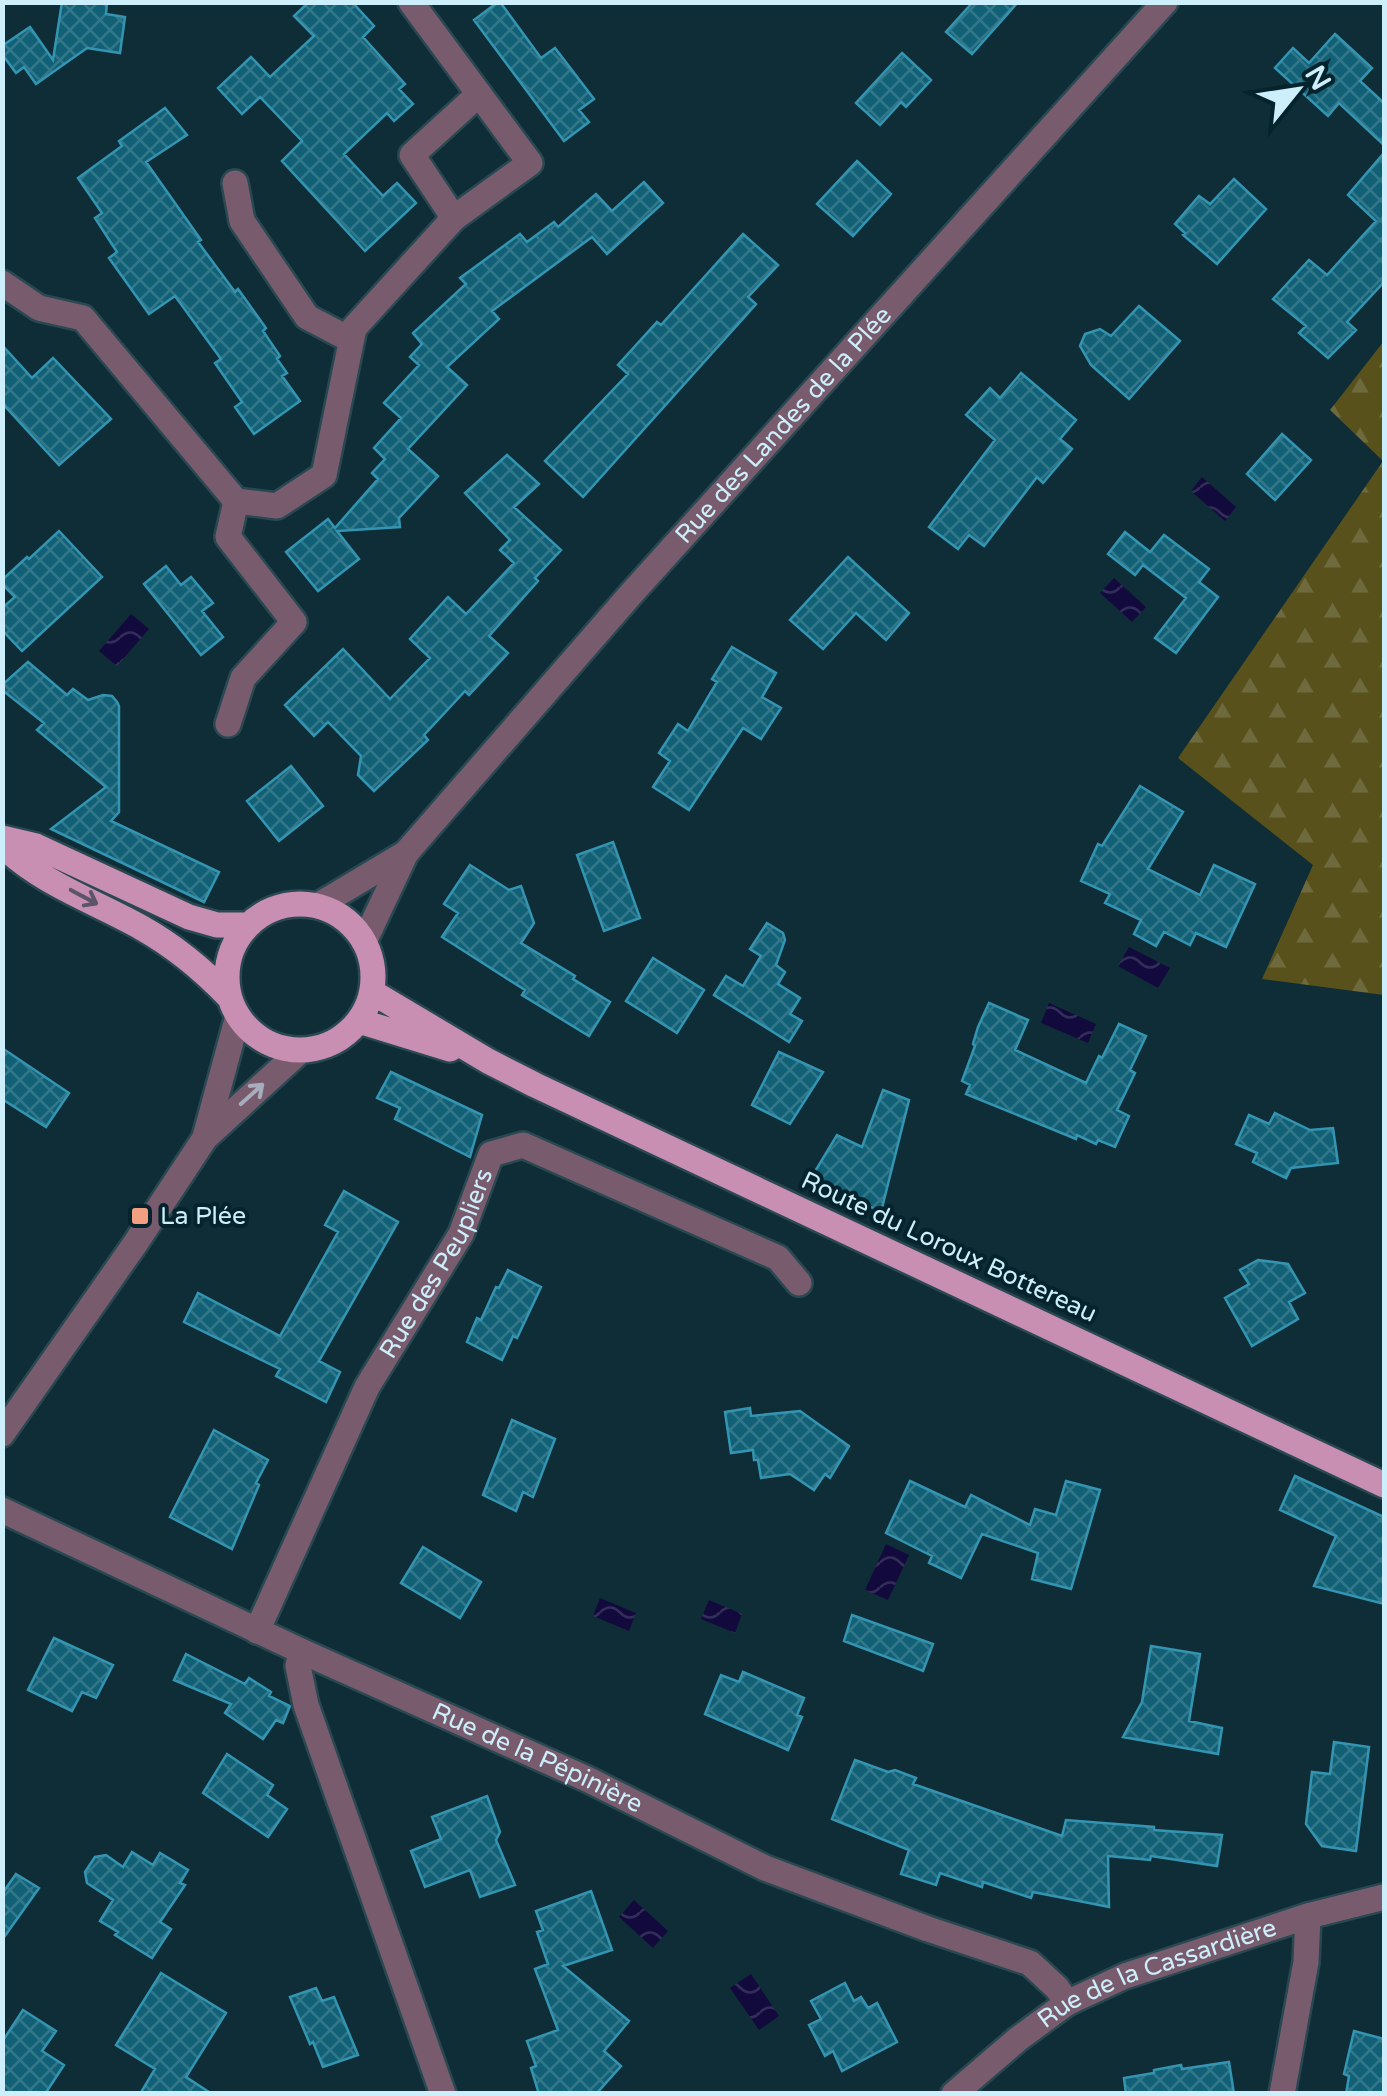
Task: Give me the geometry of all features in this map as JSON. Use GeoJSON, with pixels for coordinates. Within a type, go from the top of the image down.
{"type":"FeatureCollection","features":[{"type":"Feature","properties":{"kind":"main road"},"geometry":{"type":"LineString","coordinates":[[2,841],[36,846],[189,917],[246,926]]}},
{"type":"Feature","properties":{"kind":"main road"},"geometry":{"type":"LineString","coordinates":[[2,841],[22,864],[146,930],[206,974],[254,1035],[276,1046],[300,1051],[323,1047],[343,1037],[360,1021],[372,992],[373,964],[364,942],[344,916],[318,905],[292,903],[267,910],[246,926],[232,946],[226,970],[233,1006]]}},
{"type":"Feature","properties":{"kind":"main road","name":"Route du Loroux Bottereau"},"geometry":{"type":"LineString","coordinates":[[372,992],[535,1085],[1384,1485]]}},
{"type":"Feature","properties":{"kind":"main road","name":"Route du Loroux Bottereau"},"geometry":{"type":"LineString","coordinates":[[360,1021],[488,1060]]}},
{"type":"Feature","properties":{"kind":"street"},"geometry":{"type":"LineString","coordinates":[[2,283],[39,308],[82,318],[236,501],[277,506],[324,475],[354,328],[454,218],[530,164],[411,2]]}},
{"type":"Feature","properties":{"kind":"street","name":"Rue des Landes de la Plée"},"geometry":{"type":"LineString","coordinates":[[364,942],[406,853],[631,594],[1165,2]]}},
{"type":"Feature","properties":{"kind":"street"},"geometry":{"type":"LineString","coordinates":[[454,218],[412,155],[479,94]]}},
{"type":"Feature","properties":{"kind":"street"},"geometry":{"type":"LineString","coordinates":[[236,183],[242,221],[307,316],[352,340]]}},
{"type":"Feature","properties":{"kind":"street"},"geometry":{"type":"LineString","coordinates":[[228,724],[243,678],[294,622],[228,538],[236,501]]}},
{"type":"Feature","properties":{"kind":"street","name":"Rue des Landes de la Plée"},"geometry":{"type":"LineString","coordinates":[[318,905],[406,853]]}},
{"type":"Feature","properties":{"kind":"street"},"geometry":{"type":"LineString","coordinates":[[205,1138],[233,1006]]}},
{"type":"Feature","properties":{"kind":"street"},"geometry":{"type":"LineString","coordinates":[[2,1434],[205,1138],[300,1051]]}},
{"type":"Feature","properties":{"kind":"street","name":"Rue des Peupliers"},"geometry":{"type":"LineString","coordinates":[[257,1631],[367,1387],[461,1234],[491,1154],[523,1145],[778,1258],[799,1282]]}},
{"type":"Feature","properties":{"kind":"street","name":"Rue de la Pépinière"},"geometry":{"type":"LineString","coordinates":[[2,1510],[257,1631],[587,1780],[766,1868],[1030,1963],[1067,2002]]}},
{"type":"Feature","properties":{"kind":"street"},"geometry":{"type":"LineString","coordinates":[[301,1651],[298,1666],[306,1706],[443,2094]]}},
{"type":"Feature","properties":{"kind":"street","name":"Rue de la Cassardière"},"geometry":{"type":"LineString","coordinates":[[954,2094],[1067,2002],[1125,1976],[1308,1916],[1384,1897]]}},
{"type":"Feature","properties":{"kind":"street"},"geometry":{"type":"LineString","coordinates":[[1282,2094],[1306,1962],[1308,1916]]}},
{"type":"Feature","properties":{"kind":"green space"},"geometry":{"type":"Polygon","coordinates":[[[1384,341],[1384,995],[1262,979],[1313,865],[1178,758],[1383,461],[1330,410],[1384,341]]]}},
{"type":"Feature","properties":{"kind":"water"},"geometry":{"type":"Polygon","coordinates":[[[1202,477],[1236,507],[1225,521],[1191,491],[1202,477]]]}},
{"type":"Feature","properties":{"kind":"water"},"geometry":{"type":"Polygon","coordinates":[[[1114,578],[1146,607],[1132,622],[1100,593],[1114,578]]]}},
{"type":"Feature","properties":{"kind":"water"},"geometry":{"type":"Polygon","coordinates":[[[131,614],[149,629],[117,666],[99,651],[131,614]]]}},
{"type":"Feature","properties":{"kind":"water"},"geometry":{"type":"Polygon","coordinates":[[[1129,947],[1170,968],[1158,988],[1118,966],[1129,947]]]}},
{"type":"Feature","properties":{"kind":"water"},"geometry":{"type":"Polygon","coordinates":[[[1049,1003],[1096,1024],[1088,1043],[1041,1023],[1049,1003]]]}},
{"type":"Feature","properties":{"kind":"water"},"geometry":{"type":"Polygon","coordinates":[[[886,1544],[909,1555],[888,1600],[865,1590],[886,1544]]]}},
{"type":"Feature","properties":{"kind":"water"},"geometry":{"type":"Polygon","coordinates":[[[600,1598],[636,1613],[629,1631],[593,1616],[600,1598]]]}},
{"type":"Feature","properties":{"kind":"water"},"geometry":{"type":"Polygon","coordinates":[[[709,1600],[742,1614],[735,1633],[701,1619],[709,1600]]]}},
{"type":"Feature","properties":{"kind":"water"},"geometry":{"type":"Polygon","coordinates":[[[634,1900],[668,1931],[653,1948],[619,1917],[634,1900]]]}},
{"type":"Feature","properties":{"kind":"water"},"geometry":{"type":"Polygon","coordinates":[[[751,1974],[779,2016],[759,2030],[730,1988],[751,1974]]]}},
{"type":"Feature","properties":{"kind":"building"},"geometry":{"type":"Polygon","coordinates":[[[62,2],[107,2],[106,14],[125,17],[120,53],[87,48],[36,84],[24,67],[16,73],[2,54],[2,46],[30,27],[53,60],[62,2]]]}},
{"type":"Feature","properties":{"kind":"building"},"geometry":{"type":"Polygon","coordinates":[[[309,2],[352,2],[374,26],[363,37],[405,84],[399,89],[413,104],[394,121],[387,113],[344,154],[383,196],[397,183],[416,203],[365,251],[282,161],[302,141],[260,97],[242,114],[218,88],[251,57],[270,77],[314,36],[294,16],[309,2]]]}},
{"type":"Feature","properties":{"kind":"building"},"geometry":{"type":"Polygon","coordinates":[[[498,2],[541,58],[555,48],[594,99],[579,110],[589,122],[564,141],[474,20],[498,2]]]}},
{"type":"Feature","properties":{"kind":"building"},"geometry":{"type":"Polygon","coordinates":[[[973,2],[1018,2],[972,54],[946,32],[973,2]]]}},
{"type":"Feature","properties":{"kind":"building"},"geometry":{"type":"Polygon","coordinates":[[[1335,34],[1372,68],[1360,81],[1384,103],[1384,145],[1339,103],[1328,116],[1275,68],[1293,48],[1309,63],[1335,34]]]}},
{"type":"Feature","properties":{"kind":"building"},"geometry":{"type":"Polygon","coordinates":[[[902,53],[931,80],[906,107],[901,102],[880,125],[856,103],[902,53]]]}},
{"type":"Feature","properties":{"kind":"building"},"geometry":{"type":"Polygon","coordinates":[[[165,108],[187,135],[146,162],[201,240],[198,242],[266,328],[263,331],[287,373],[282,376],[300,401],[254,434],[235,407],[242,402],[215,363],[221,359],[175,296],[149,314],[109,258],[117,252],[95,218],[102,213],[78,178],[122,146],[119,141],[165,108]]]}},
{"type":"Feature","properties":{"kind":"building"},"geometry":{"type":"Polygon","coordinates":[[[1384,153],[1384,282],[1347,322],[1356,330],[1328,358],[1299,333],[1306,326],[1273,299],[1309,260],[1327,275],[1376,221],[1348,195],[1384,153]]]}},
{"type":"Feature","properties":{"kind":"building"},"geometry":{"type":"Polygon","coordinates":[[[857,161],[891,194],[853,236],[817,204],[857,161]]]}},
{"type":"Feature","properties":{"kind":"building"},"geometry":{"type":"Polygon","coordinates":[[[1234,179],[1266,209],[1217,264],[1175,224],[1199,196],[1210,204],[1234,179]]]}},
{"type":"Feature","properties":{"kind":"building"},"geometry":{"type":"Polygon","coordinates":[[[644,182],[663,203],[607,254],[592,237],[492,311],[499,319],[447,367],[467,385],[408,449],[438,476],[399,518],[400,527],[337,531],[359,559],[318,591],[286,552],[328,519],[335,528],[378,479],[372,473],[385,459],[374,448],[401,418],[384,403],[419,365],[410,357],[422,344],[413,333],[466,284],[460,278],[520,234],[527,242],[554,222],[558,227],[596,194],[612,211],[644,182]]]}},
{"type":"Feature","properties":{"kind":"building"},"geometry":{"type":"Polygon","coordinates":[[[743,234],[778,265],[748,297],[756,304],[583,497],[545,461],[628,374],[618,365],[657,322],[661,325],[743,234]]]}},
{"type":"Feature","properties":{"kind":"building"},"geometry":{"type":"Polygon","coordinates":[[[1139,306],[1180,341],[1129,399],[1091,365],[1080,346],[1085,334],[1100,329],[1111,336],[1139,306]]]}},
{"type":"Feature","properties":{"kind":"building"},"geometry":{"type":"Polygon","coordinates":[[[2,345],[32,378],[53,358],[111,419],[59,465],[2,403],[2,345]]]}},
{"type":"Feature","properties":{"kind":"building"},"geometry":{"type":"Polygon","coordinates":[[[1021,373],[1076,420],[1060,439],[1072,449],[1043,483],[1037,477],[984,546],[969,535],[958,549],[929,527],[995,440],[966,415],[990,388],[1000,398],[1021,373]]]}},
{"type":"Feature","properties":{"kind":"building"},"geometry":{"type":"Polygon","coordinates":[[[1282,434],[1311,460],[1275,500],[1247,474],[1282,434]]]}},
{"type":"Feature","properties":{"kind":"building"},"geometry":{"type":"Polygon","coordinates":[[[507,455],[539,484],[514,507],[561,550],[489,636],[508,653],[469,695],[465,691],[424,735],[428,740],[374,791],[358,775],[361,756],[328,722],[314,736],[285,705],[343,649],[390,699],[430,658],[410,639],[448,597],[466,614],[514,563],[500,550],[510,540],[465,493],[507,455]]]}},
{"type":"Feature","properties":{"kind":"building"},"geometry":{"type":"Polygon","coordinates":[[[59,531],[102,577],[22,651],[2,630],[2,608],[15,597],[2,580],[59,531]]]}},
{"type":"Feature","properties":{"kind":"building"},"geometry":{"type":"Polygon","coordinates":[[[1125,532],[1150,552],[1164,535],[1209,569],[1199,582],[1218,597],[1176,653],[1155,638],[1186,598],[1143,565],[1135,575],[1108,554],[1125,532]]]}},
{"type":"Feature","properties":{"kind":"building"},"geometry":{"type":"Polygon","coordinates":[[[848,557],[909,613],[886,640],[856,613],[823,649],[790,620],[848,557]]]}},
{"type":"Feature","properties":{"kind":"building"},"geometry":{"type":"Polygon","coordinates":[[[166,566],[181,585],[191,577],[213,603],[202,611],[223,637],[201,655],[144,584],[166,566]]]}},
{"type":"Feature","properties":{"kind":"building"},"geometry":{"type":"Polygon","coordinates":[[[732,647],[776,673],[762,697],[781,708],[761,739],[743,728],[689,810],[653,787],[670,761],[659,753],[678,724],[688,731],[732,647]]]}},
{"type":"Feature","properties":{"kind":"building"},"geometry":{"type":"Polygon","coordinates":[[[28,662],[67,695],[73,689],[88,700],[103,695],[112,696],[117,702],[119,812],[111,821],[219,872],[204,902],[51,829],[106,787],[37,730],[44,723],[2,690],[2,685],[28,662]]]}},
{"type":"Feature","properties":{"kind":"building"},"geometry":{"type":"Polygon","coordinates":[[[291,766],[323,806],[279,841],[247,801],[291,766]]]}},
{"type":"Feature","properties":{"kind":"building"},"geometry":{"type":"Polygon","coordinates":[[[1140,786],[1183,812],[1148,869],[1200,895],[1214,865],[1255,884],[1226,947],[1196,933],[1190,945],[1164,932],[1156,946],[1134,934],[1141,920],[1105,903],[1110,894],[1081,881],[1098,844],[1102,846],[1140,786]]]}},
{"type":"Feature","properties":{"kind":"building"},"geometry":{"type":"Polygon","coordinates":[[[613,842],[640,918],[604,931],[577,855],[613,842]]]}},
{"type":"Feature","properties":{"kind":"building"},"geometry":{"type":"Polygon","coordinates":[[[470,865],[509,890],[521,886],[534,923],[521,943],[610,1002],[589,1036],[522,995],[525,990],[442,937],[458,913],[444,904],[470,865]]]}},
{"type":"Feature","properties":{"kind":"building"},"geometry":{"type":"Polygon","coordinates":[[[767,923],[783,933],[785,940],[776,965],[785,972],[778,984],[800,998],[790,1014],[802,1021],[789,1042],[714,995],[726,976],[743,986],[761,956],[750,949],[767,923]]]}},
{"type":"Feature","properties":{"kind":"building"},"geometry":{"type":"Polygon","coordinates":[[[653,958],[704,990],[677,1033],[626,1001],[653,958]]]}},
{"type":"Feature","properties":{"kind":"building"},"geometry":{"type":"Polygon","coordinates":[[[989,1003],[1028,1020],[1015,1050],[1086,1083],[1119,1024],[1146,1036],[1130,1070],[1135,1073],[1117,1110],[1129,1116],[1115,1147],[1077,1135],[1076,1139],[966,1094],[970,1085],[962,1081],[989,1003]]]}},
{"type":"Feature","properties":{"kind":"building"},"geometry":{"type":"Polygon","coordinates":[[[2,1048],[69,1093],[46,1127],[2,1099],[2,1048]]]}},
{"type":"Feature","properties":{"kind":"building"},"geometry":{"type":"Polygon","coordinates":[[[779,1052],[823,1072],[790,1124],[752,1105],[779,1052]]]}},
{"type":"Feature","properties":{"kind":"building"},"geometry":{"type":"Polygon","coordinates":[[[391,1072],[482,1115],[470,1157],[395,1119],[400,1108],[377,1098],[391,1072]]]}},
{"type":"Feature","properties":{"kind":"building"},"geometry":{"type":"Polygon","coordinates":[[[883,1090],[909,1100],[881,1212],[811,1178],[837,1135],[862,1147],[883,1090]]]}},
{"type":"Feature","properties":{"kind":"building"},"geometry":{"type":"Polygon","coordinates":[[[1275,1113],[1310,1130],[1333,1128],[1338,1163],[1291,1168],[1286,1178],[1253,1162],[1257,1153],[1236,1144],[1249,1115],[1269,1124],[1275,1113]]]}},
{"type":"Feature","properties":{"kind":"building"},"geometry":{"type":"Polygon","coordinates":[[[344,1191],[398,1222],[319,1361],[340,1372],[326,1402],[276,1376],[280,1369],[184,1322],[198,1293],[280,1336],[338,1232],[325,1225],[344,1191]]]}},
{"type":"Feature","properties":{"kind":"building"},"geometry":{"type":"Polygon","coordinates":[[[1258,1260],[1288,1264],[1305,1293],[1289,1302],[1298,1319],[1252,1346],[1225,1298],[1249,1284],[1240,1270],[1258,1260]]]}},
{"type":"Feature","properties":{"kind":"building"},"geometry":{"type":"Polygon","coordinates":[[[508,1270],[541,1287],[502,1360],[467,1342],[477,1318],[481,1320],[508,1270]]]}},
{"type":"Feature","properties":{"kind":"building"},"geometry":{"type":"Polygon","coordinates":[[[750,1408],[751,1416],[800,1411],[849,1446],[830,1478],[825,1474],[814,1490],[790,1474],[761,1478],[753,1450],[731,1453],[725,1412],[750,1408]]]}},
{"type":"Feature","properties":{"kind":"building"},"geometry":{"type":"Polygon","coordinates":[[[512,1420],[555,1439],[533,1497],[523,1492],[516,1511],[483,1495],[512,1420]]]}},
{"type":"Feature","properties":{"kind":"building"},"geometry":{"type":"Polygon","coordinates":[[[214,1430],[268,1460],[232,1549],[170,1517],[214,1430]]]}},
{"type":"Feature","properties":{"kind":"building"},"geometry":{"type":"Polygon","coordinates":[[[1295,1476],[1384,1517],[1384,1604],[1314,1586],[1336,1536],[1280,1510],[1295,1476]]]}},
{"type":"Feature","properties":{"kind":"building"},"geometry":{"type":"Polygon","coordinates":[[[910,1481],[965,1507],[971,1495],[1030,1525],[1035,1509],[1056,1515],[1066,1481],[1100,1490],[1071,1589],[1032,1579],[1038,1553],[982,1534],[961,1578],[929,1563],[932,1556],[886,1533],[910,1481]]]}},
{"type":"Feature","properties":{"kind":"building"},"geometry":{"type":"Polygon","coordinates":[[[423,1547],[481,1582],[460,1618],[401,1583],[423,1547]]]}},
{"type":"Feature","properties":{"kind":"building"},"geometry":{"type":"Polygon","coordinates":[[[852,1615],[933,1644],[923,1671],[844,1641],[852,1615]]]}},
{"type":"Feature","properties":{"kind":"building"},"geometry":{"type":"Polygon","coordinates":[[[54,1638],[113,1665],[96,1698],[82,1692],[72,1711],[28,1690],[54,1638]]]}},
{"type":"Feature","properties":{"kind":"building"},"geometry":{"type":"Polygon","coordinates":[[[1151,1646],[1200,1654],[1189,1721],[1222,1728],[1218,1754],[1123,1737],[1142,1702],[1151,1646]]]}},
{"type":"Feature","properties":{"kind":"building"},"geometry":{"type":"Polygon","coordinates":[[[186,1654],[245,1684],[249,1678],[271,1692],[269,1696],[290,1706],[283,1723],[276,1720],[263,1739],[225,1713],[231,1704],[174,1680],[186,1654]]]}},
{"type":"Feature","properties":{"kind":"building"},"geometry":{"type":"Polygon","coordinates":[[[743,1672],[804,1698],[797,1715],[802,1717],[788,1750],[705,1714],[721,1675],[739,1682],[743,1672]]]}},
{"type":"Feature","properties":{"kind":"building"},"geometry":{"type":"Polygon","coordinates":[[[1334,1742],[1369,1747],[1356,1851],[1322,1846],[1306,1824],[1312,1772],[1330,1774],[1334,1742]]]}},
{"type":"Feature","properties":{"kind":"building"},"geometry":{"type":"Polygon","coordinates":[[[227,1754],[273,1785],[267,1795],[287,1809],[268,1837],[203,1793],[227,1754]]]}},
{"type":"Feature","properties":{"kind":"building"},"geometry":{"type":"Polygon","coordinates":[[[855,1760],[888,1772],[895,1770],[916,1778],[913,1784],[1062,1836],[1066,1820],[1222,1835],[1217,1866],[1151,1856],[1150,1860],[1108,1856],[1109,1907],[1033,1892],[1031,1898],[940,1873],[936,1885],[901,1874],[909,1850],[832,1819],[855,1760]]]}},
{"type":"Feature","properties":{"kind":"building"},"geometry":{"type":"Polygon","coordinates":[[[487,1796],[500,1832],[496,1840],[515,1885],[480,1897],[470,1870],[425,1887],[411,1851],[441,1839],[432,1817],[487,1796]]]}},
{"type":"Feature","properties":{"kind":"building"},"geometry":{"type":"Polygon","coordinates":[[[132,1852],[153,1865],[160,1853],[188,1870],[180,1883],[185,1885],[160,1922],[171,1929],[152,1958],[100,1921],[113,1900],[87,1883],[85,1872],[95,1857],[106,1855],[123,1867],[132,1852]]]}},
{"type":"Feature","properties":{"kind":"building"},"geometry":{"type":"Polygon","coordinates":[[[16,1874],[39,1888],[2,1940],[2,1894],[16,1874]]]}},
{"type":"Feature","properties":{"kind":"building"},"geometry":{"type":"Polygon","coordinates":[[[591,1891],[612,1950],[563,1966],[629,2021],[604,2051],[621,2066],[596,2094],[539,2094],[531,2068],[536,2066],[527,2041],[558,2030],[535,1969],[548,1964],[537,1932],[543,1930],[536,1911],[591,1891]]]}},
{"type":"Feature","properties":{"kind":"building"},"geometry":{"type":"Polygon","coordinates":[[[161,1973],[226,2013],[186,2077],[212,2094],[140,2094],[155,2069],[116,2045],[161,1973]]]}},
{"type":"Feature","properties":{"kind":"building"},"geometry":{"type":"Polygon","coordinates":[[[845,1983],[854,2001],[861,1997],[868,2008],[877,2003],[897,2042],[842,2071],[833,2051],[825,2056],[809,2025],[821,2019],[811,2001],[845,1983]]]}},
{"type":"Feature","properties":{"kind":"building"},"geometry":{"type":"Polygon","coordinates":[[[316,1988],[322,2001],[334,1997],[358,2055],[323,2067],[290,1997],[316,1988]]]}},
{"type":"Feature","properties":{"kind":"building"},"geometry":{"type":"Polygon","coordinates":[[[23,2010],[56,2031],[42,2051],[64,2065],[45,2094],[2,2094],[2,2042],[23,2010]]]}},
{"type":"Feature","properties":{"kind":"building"},"geometry":{"type":"Polygon","coordinates":[[[1354,2031],[1384,2039],[1384,2094],[1346,2094],[1349,2076],[1344,2074],[1354,2031]]]}},
{"type":"Feature","properties":{"kind":"building"},"geometry":{"type":"Polygon","coordinates":[[[1229,2062],[1234,2094],[1126,2094],[1124,2078],[1181,2065],[1182,2069],[1229,2062]]]}},
{"type":"Feature","properties":{"kind":"place","name":"La Plée"},"geometry":{"type":"Point","coordinates":[140,1216]}}]}
